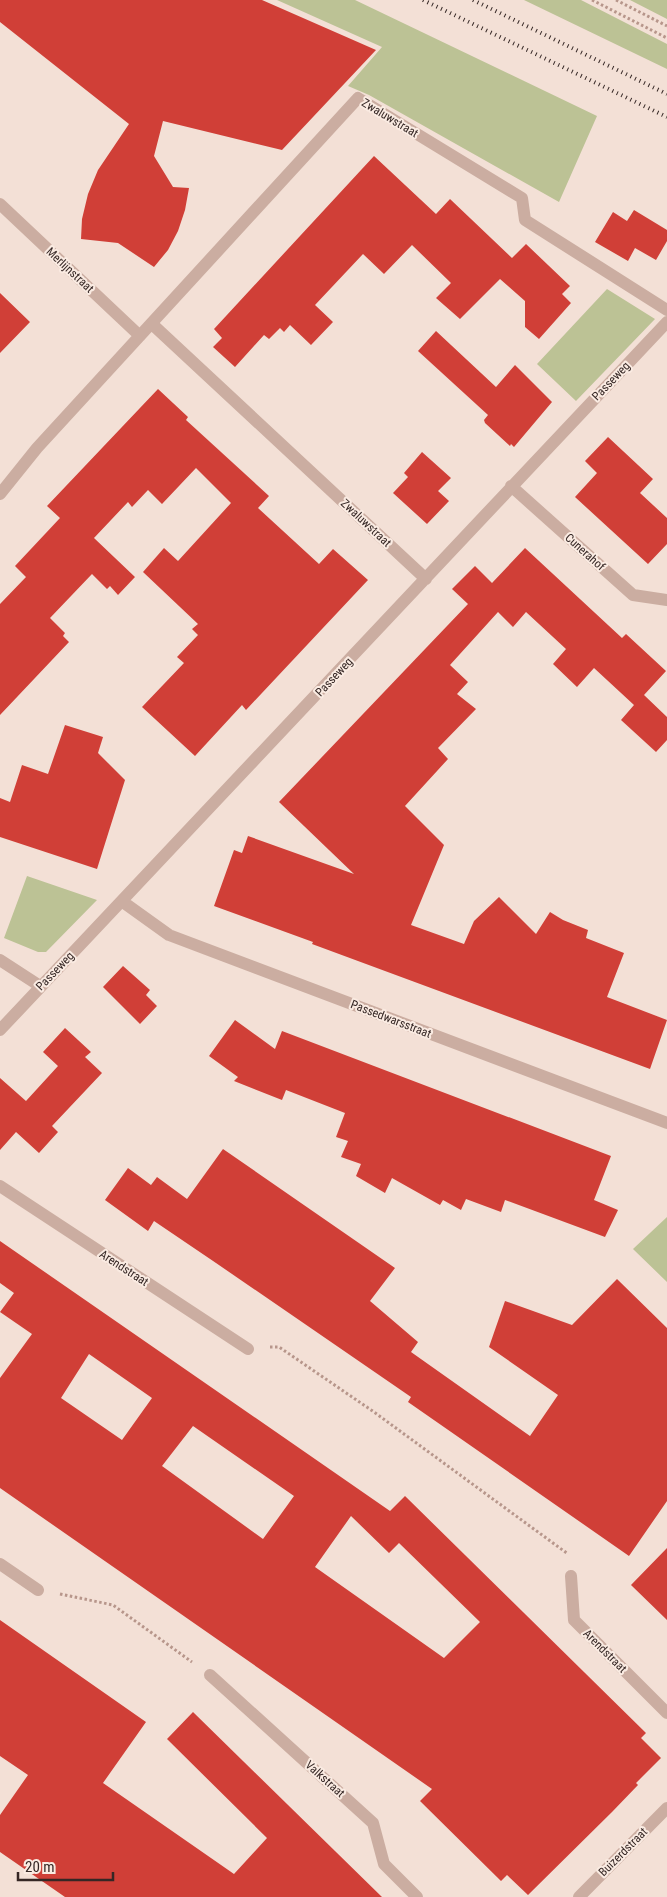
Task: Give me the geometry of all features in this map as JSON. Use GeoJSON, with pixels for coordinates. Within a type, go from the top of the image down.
{"type":"FeatureCollection","features":[{"type":"Feature","properties":{"kind":"street","name":"Zwaluwstraat"},"geometry":{"type":"LineString","coordinates":[[0,494],[37,448],[358,98],[522,198],[525,220],[667,310]]}},
{"type":"Feature","properties":{"kind":"street","name":"Merlijnstraat"},"geometry":{"type":"LineString","coordinates":[[0,204],[140,336]]}},
{"type":"Feature","properties":{"kind":"street","name":"Passeweg"},"geometry":{"type":"LineString","coordinates":[[0,1030],[40,986],[123,902],[511,486],[667,322]]}},
{"type":"Feature","properties":{"kind":"street","name":"Zwaluwstraat"},"geometry":{"type":"LineString","coordinates":[[152,324],[426,579]]}},
{"type":"Feature","properties":{"kind":"street","name":"Cunerahof"},"geometry":{"type":"LineString","coordinates":[[511,486],[633,596],[667,600]]}},
{"type":"Feature","properties":{"kind":"street","name":"Passedwarsstraat"},"geometry":{"type":"LineString","coordinates":[[123,902],[169,935],[667,1123]]}},
{"type":"Feature","properties":{"kind":"street"},"geometry":{"type":"LineString","coordinates":[[0,960],[40,986]]}},
{"type":"Feature","properties":{"kind":"street","name":"Arendstraat"},"geometry":{"type":"LineString","coordinates":[[0,1186],[248,1349]]}},
{"type":"Feature","properties":{"kind":"street"},"geometry":{"type":"LineString","coordinates":[[0,1564],[38,1590]]}},
{"type":"Feature","properties":{"kind":"street","name":"Arendstraat"},"geometry":{"type":"LineString","coordinates":[[571,1576],[574,1620],[667,1713]]}},
{"type":"Feature","properties":{"kind":"street","name":"Valkstraat"},"geometry":{"type":"LineString","coordinates":[[210,1676],[373,1823],[384,1864],[418,1897]]}},
{"type":"Feature","properties":{"kind":"street","name":"Buizerdstraat"},"geometry":{"type":"LineString","coordinates":[[579,1897],[667,1808]]}},
{"type":"Feature","properties":{"kind":"path"},"geometry":{"type":"LineString","coordinates":[[592,0],[667,38]]}},
{"type":"Feature","properties":{"kind":"path"},"geometry":{"type":"LineString","coordinates":[[616,0],[667,26]]}},
{"type":"Feature","properties":{"kind":"path"},"geometry":{"type":"LineString","coordinates":[[248,1349],[279,1347],[374,1412],[568,1554],[571,1576]]}},
{"type":"Feature","properties":{"kind":"path"},"geometry":{"type":"LineString","coordinates":[[38,1590],[113,1605],[210,1676]]}},
{"type":"Feature","properties":{"kind":"green space"},"geometry":{"type":"Polygon","coordinates":[[[277,0],[355,0],[597,116],[559,202],[369,95],[348,86],[382,47],[277,0]]]}},
{"type":"Feature","properties":{"kind":"green space"},"geometry":{"type":"Polygon","coordinates":[[[524,0],[581,0],[667,44],[667,69],[524,0]]]}},
{"type":"Feature","properties":{"kind":"green space"},"geometry":{"type":"Polygon","coordinates":[[[630,0],[667,0],[667,19],[630,0]]]}},
{"type":"Feature","properties":{"kind":"green space"},"geometry":{"type":"Polygon","coordinates":[[[607,289],[655,319],[576,401],[537,364],[607,289]]]}},
{"type":"Feature","properties":{"kind":"green space"},"geometry":{"type":"Polygon","coordinates":[[[27,876],[97,900],[46,952],[38,952],[4,938],[27,876]]]}},
{"type":"Feature","properties":{"kind":"green space"},"geometry":{"type":"Polygon","coordinates":[[[667,1217],[667,1282],[633,1249],[667,1217]]]}},
{"type":"Feature","properties":{"kind":"building"},"geometry":{"type":"Polygon","coordinates":[[[0,0],[262,0],[376,50],[282,150],[163,121],[154,156],[173,187],[189,188],[185,210],[178,231],[168,250],[154,267],[118,243],[81,239],[82,219],[88,194],[98,170],[129,124],[0,22],[0,0]]]}},
{"type":"Feature","properties":{"kind":"building"},"geometry":{"type":"Polygon","coordinates":[[[374,156],[436,214],[450,199],[512,258],[526,244],[570,286],[562,294],[571,303],[539,339],[525,327],[525,301],[500,279],[460,319],[436,298],[451,283],[412,245],[384,274],[363,254],[315,305],[333,322],[311,345],[290,325],[284,332],[280,328],[269,339],[264,335],[235,367],[213,347],[222,338],[214,329],[374,156]]]}},
{"type":"Feature","properties":{"kind":"building"},"geometry":{"type":"Polygon","coordinates":[[[634,210],[667,230],[667,241],[656,260],[635,248],[628,261],[595,242],[613,212],[627,221],[634,210]]]}},
{"type":"Feature","properties":{"kind":"building"},"geometry":{"type":"Polygon","coordinates":[[[0,293],[30,322],[0,353],[0,293]]]}},
{"type":"Feature","properties":{"kind":"building"},"geometry":{"type":"Polygon","coordinates":[[[436,331],[496,387],[515,365],[552,402],[514,447],[511,444],[510,446],[485,423],[484,420],[488,415],[418,351],[436,331]]]}},
{"type":"Feature","properties":{"kind":"building"},"geometry":{"type":"Polygon","coordinates":[[[158,389],[188,417],[186,420],[269,496],[258,508],[319,564],[333,549],[368,580],[246,710],[242,705],[195,756],[142,707],[184,663],[177,657],[198,635],[192,629],[198,624],[143,572],[164,548],[178,561],[231,503],[196,468],[162,504],[148,490],[132,507],[128,502],[94,538],[135,577],[118,595],[110,586],[107,589],[92,574],[50,618],[65,633],[63,636],[69,642],[0,715],[0,604],[26,577],[15,566],[60,518],[47,506],[158,389]]]}},
{"type":"Feature","properties":{"kind":"building"},"geometry":{"type":"Polygon","coordinates":[[[608,437],[653,479],[640,493],[667,518],[667,544],[648,564],[575,497],[597,473],[585,461],[608,437]]]}},
{"type":"Feature","properties":{"kind":"building"},"geometry":{"type":"Polygon","coordinates":[[[422,452],[451,478],[438,491],[449,501],[427,524],[393,493],[408,477],[404,473],[422,452]]]}},
{"type":"Feature","properties":{"kind":"building"},"geometry":{"type":"Polygon","coordinates":[[[525,548],[622,638],[626,634],[666,671],[644,695],[667,717],[667,740],[656,752],[621,720],[634,705],[594,668],[577,687],[553,664],[566,649],[526,612],[513,627],[498,612],[450,665],[468,682],[457,694],[476,709],[438,748],[448,759],[405,806],[444,845],[411,925],[464,944],[474,921],[499,897],[536,934],[550,912],[563,920],[588,930],[586,938],[624,953],[607,997],[667,1020],[650,1069],[214,906],[234,850],[242,853],[248,836],[354,874],[279,802],[468,604],[452,589],[475,566],[492,583],[525,548]]]}},
{"type":"Feature","properties":{"kind":"building"},"geometry":{"type":"Polygon","coordinates":[[[65,725],[103,737],[98,753],[125,780],[97,869],[0,837],[0,798],[10,802],[22,765],[48,774],[65,725]]]}},
{"type":"Feature","properties":{"kind":"building"},"geometry":{"type":"Polygon","coordinates":[[[123,966],[150,990],[146,995],[157,1006],[140,1024],[103,987],[123,966]]]}},
{"type":"Feature","properties":{"kind":"building"},"geometry":{"type":"Polygon","coordinates":[[[235,1020],[275,1049],[282,1031],[611,1156],[594,1200],[618,1210],[605,1237],[505,1200],[501,1212],[466,1199],[461,1210],[443,1200],[440,1205],[392,1178],[385,1193],[356,1176],[361,1164],[341,1157],[348,1141],[336,1137],[345,1113],[286,1090],[282,1100],[234,1081],[238,1077],[209,1056],[235,1020]]]}},
{"type":"Feature","properties":{"kind":"building"},"geometry":{"type":"Polygon","coordinates":[[[65,1028],[91,1052],[85,1057],[102,1073],[52,1126],[58,1132],[39,1153],[16,1132],[0,1150],[0,1078],[26,1101],[58,1066],[43,1052],[65,1028]]]}},
{"type":"Feature","properties":{"kind":"building"},"geometry":{"type":"Polygon","coordinates":[[[223,1149],[395,1268],[370,1301],[418,1342],[411,1352],[530,1436],[558,1395],[489,1347],[505,1301],[572,1325],[617,1279],[667,1328],[667,1501],[629,1556],[408,1402],[411,1397],[216,1263],[154,1221],[148,1231],[105,1200],[128,1168],[151,1185],[157,1177],[187,1199],[223,1149]]]}},
{"type":"Feature","properties":{"kind":"building"},"geometry":{"type":"Polygon","coordinates":[[[0,1241],[390,1511],[405,1496],[646,1733],[641,1738],[661,1758],[636,1783],[638,1785],[612,1812],[528,1895],[507,1875],[501,1881],[420,1801],[432,1789],[0,1488],[0,1378],[32,1334],[0,1312],[14,1293],[0,1283],[0,1241]],[[89,1354],[61,1398],[122,1440],[152,1398],[89,1354]],[[193,1426],[162,1466],[263,1539],[294,1496],[193,1426]],[[351,1516],[315,1567],[444,1658],[480,1622],[399,1543],[389,1553],[351,1516]]]}},
{"type":"Feature","properties":{"kind":"building"},"geometry":{"type":"Polygon","coordinates":[[[667,1548],[667,1620],[631,1585],[667,1548]]]}},
{"type":"Feature","properties":{"kind":"building"},"geometry":{"type":"Polygon","coordinates":[[[0,1620],[146,1722],[103,1783],[234,1874],[267,1838],[167,1739],[193,1712],[382,1897],[65,1897],[0,1852],[0,1815],[28,1775],[0,1756],[0,1620]]]}},
{"type":"Feature","properties":{"kind":"railway"},"geometry":{"type":"LineString","coordinates":[[423,0],[667,117]]}},
{"type":"Feature","properties":{"kind":"railway"},"geometry":{"type":"LineString","coordinates":[[473,0],[667,94]]}}]}
